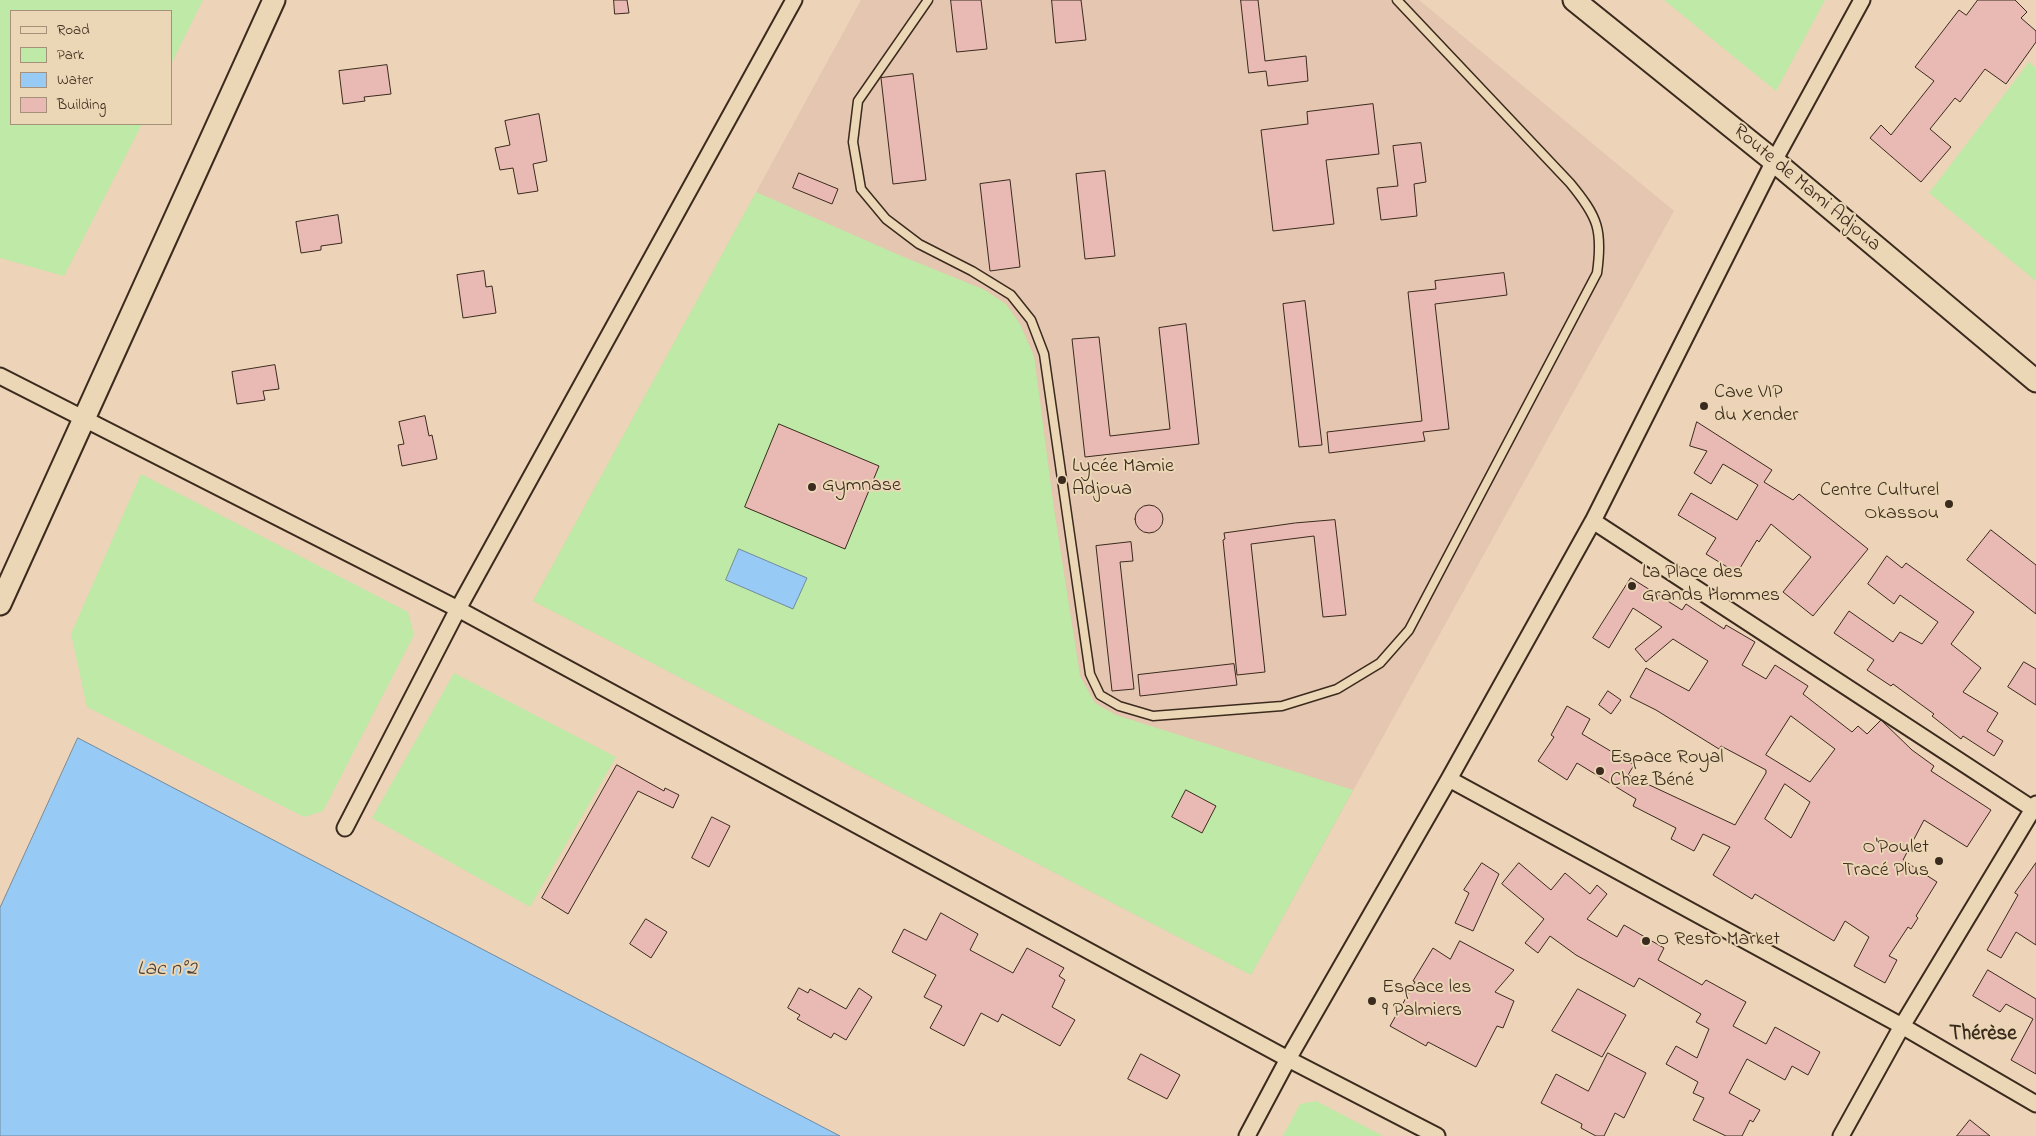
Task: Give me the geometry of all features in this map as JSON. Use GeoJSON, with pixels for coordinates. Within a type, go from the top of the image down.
{"type":"FeatureCollection","features":[{"type":"Feature","properties":{"kind":"street"},"geometry":{"type":"LineString","coordinates":[[0,604],[274,0]]}},
{"type":"Feature","properties":{"kind":"street"},"geometry":{"type":"LineString","coordinates":[[345,828],[458,609],[794,0]]}},
{"type":"Feature","properties":{"kind":"street","name":"Route de Mami Adjoua"},"geometry":{"type":"LineString","coordinates":[[1574,0],[1774,162],[2036,381]]}},
{"type":"Feature","properties":{"kind":"street"},"geometry":{"type":"LineString","coordinates":[[1247,1136],[1288,1060],[1450,779],[1593,521],[1774,162],[1862,0]]}},
{"type":"Feature","properties":{"kind":"street"},"geometry":{"type":"LineString","coordinates":[[0,376],[83,420],[458,609],[1288,1060],[1437,1136]]}},
{"type":"Feature","properties":{"kind":"street"},"geometry":{"type":"LineString","coordinates":[[1593,521],[2035,808],[1902,1026],[1841,1136]]}},
{"type":"Feature","properties":{"kind":"street"},"geometry":{"type":"LineString","coordinates":[[1450,779],[1902,1026],[2036,1104]]}},
{"type":"Feature","properties":{"kind":"lane"},"geometry":{"type":"LineString","coordinates":[[928,0],[858,100],[853,142],[861,189],[886,219],[919,244],[972,271],[1011,295],[1031,320],[1044,354],[1090,674],[1100,695],[1119,706],[1153,716],[1282,706],[1337,689],[1380,663],[1409,630],[1597,273],[1600,250],[1598,227],[1590,207],[1570,183],[1397,0]]}},
{"type":"Feature","properties":{"kind":"shaded area","name":"Lycée Mamie Adjoua"},"geometry":{"type":"Polygon","coordinates":[[[861,0],[1419,0],[1674,211],[1251,975],[533,601],[861,0]]]}},
{"type":"Feature","properties":{"kind":"green space"},"geometry":{"type":"Polygon","coordinates":[[[0,0],[203,0],[172,62],[172,10],[10,10],[10,125],[141,125],[64,276],[0,258],[0,0]]]}},
{"type":"Feature","properties":{"kind":"green space"},"geometry":{"type":"Polygon","coordinates":[[[1664,0],[1825,0],[1776,91],[1664,0]]]}},
{"type":"Feature","properties":{"kind":"green space"},"geometry":{"type":"Polygon","coordinates":[[[2029,62],[2036,68],[2036,281],[1929,193],[2029,62]]]}},
{"type":"Feature","properties":{"kind":"green space"},"geometry":{"type":"Polygon","coordinates":[[[756,192],[899,255],[985,290],[1006,304],[1020,324],[1034,356],[1054,509],[1080,676],[1095,703],[1116,715],[1353,790],[1251,975],[533,601],[756,192]]]}},
{"type":"Feature","properties":{"kind":"green space"},"geometry":{"type":"Polygon","coordinates":[[[141,474],[408,612],[414,635],[323,811],[304,817],[87,707],[71,634],[141,474]]]}},
{"type":"Feature","properties":{"kind":"green space"},"geometry":{"type":"Polygon","coordinates":[[[454,673],[616,757],[530,907],[372,818],[454,673]]]}},
{"type":"Feature","properties":{"kind":"green space"},"geometry":{"type":"Polygon","coordinates":[[[1316,1101],[1383,1136],[1283,1136],[1300,1104],[1316,1101]]]}},
{"type":"Feature","properties":{"kind":"water"},"geometry":{"type":"Polygon","coordinates":[[[739,549],[807,578],[793,609],[726,580],[739,549]]]}},
{"type":"Feature","properties":{"kind":"water","name":"Lac n°2"},"geometry":{"type":"Polygon","coordinates":[[[78,738],[840,1136],[0,1136],[0,908],[78,738]]]}},
{"type":"Feature","properties":{"kind":"building"},"geometry":{"type":"Polygon","coordinates":[[[614,0],[627,0],[629,13],[615,14],[614,0]]]}},
{"type":"Feature","properties":{"kind":"building"},"geometry":{"type":"Polygon","coordinates":[[[951,0],[981,0],[987,49],[957,52],[951,0]]]}},
{"type":"Feature","properties":{"kind":"building"},"geometry":{"type":"Polygon","coordinates":[[[1052,0],[1081,0],[1086,40],[1056,43],[1052,0]]]}},
{"type":"Feature","properties":{"kind":"building"},"geometry":{"type":"Polygon","coordinates":[[[1241,0],[1258,0],[1265,61],[1306,56],[1308,81],[1268,86],[1266,71],[1249,73],[1241,0]]]}},
{"type":"Feature","properties":{"kind":"building"},"geometry":{"type":"Polygon","coordinates":[[[1978,0],[2015,0],[2027,12],[2021,18],[2036,31],[2036,42],[2006,84],[1985,69],[1960,102],[1955,98],[1930,129],[1951,147],[1921,182],[1870,138],[1881,125],[1891,135],[1934,81],[1915,67],[1959,10],[1966,15],[1978,0]]]}},
{"type":"Feature","properties":{"kind":"building"},"geometry":{"type":"Polygon","coordinates":[[[387,65],[391,94],[364,97],[365,101],[343,104],[339,71],[387,65]]]}},
{"type":"Feature","properties":{"kind":"building"},"geometry":{"type":"Polygon","coordinates":[[[913,74],[926,180],[893,184],[881,78],[913,74]]]}},
{"type":"Feature","properties":{"kind":"building"},"geometry":{"type":"Polygon","coordinates":[[[1373,104],[1379,154],[1326,160],[1334,224],[1273,231],[1261,130],[1308,124],[1307,112],[1373,104]]]}},
{"type":"Feature","properties":{"kind":"building"},"geometry":{"type":"Polygon","coordinates":[[[539,114],[547,161],[533,164],[538,191],[518,194],[513,168],[500,170],[495,148],[510,145],[505,121],[539,114]]]}},
{"type":"Feature","properties":{"kind":"building"},"geometry":{"type":"Polygon","coordinates":[[[1421,143],[1426,182],[1414,184],[1417,216],[1381,220],[1377,188],[1398,186],[1393,146],[1421,143]]]}},
{"type":"Feature","properties":{"kind":"building"},"geometry":{"type":"Polygon","coordinates":[[[1105,171],[1115,256],[1085,259],[1076,174],[1105,171]]]}},
{"type":"Feature","properties":{"kind":"building"},"geometry":{"type":"Polygon","coordinates":[[[799,173],[838,189],[832,204],[793,188],[799,173]]]}},
{"type":"Feature","properties":{"kind":"building"},"geometry":{"type":"Polygon","coordinates":[[[1010,180],[1020,267],[990,271],[980,184],[1010,180]]]}},
{"type":"Feature","properties":{"kind":"building"},"geometry":{"type":"Polygon","coordinates":[[[338,215],[342,243],[321,246],[321,250],[301,253],[296,222],[338,215]]]}},
{"type":"Feature","properties":{"kind":"building"},"geometry":{"type":"Polygon","coordinates":[[[484,271],[486,287],[492,286],[496,313],[463,318],[457,275],[484,271]]]}},
{"type":"Feature","properties":{"kind":"building"},"geometry":{"type":"Polygon","coordinates":[[[1504,273],[1507,295],[1435,304],[1449,429],[1423,432],[1425,441],[1329,453],[1327,432],[1422,421],[1408,292],[1436,289],[1435,281],[1504,273]]]}},
{"type":"Feature","properties":{"kind":"building"},"geometry":{"type":"Polygon","coordinates":[[[1305,301],[1322,445],[1299,447],[1283,304],[1305,301]]]}},
{"type":"Feature","properties":{"kind":"building"},"geometry":{"type":"Polygon","coordinates":[[[1186,324],[1199,444],[1085,457],[1072,339],[1099,337],[1110,436],[1170,429],[1159,328],[1186,324]]]}},
{"type":"Feature","properties":{"kind":"building"},"geometry":{"type":"Polygon","coordinates":[[[275,365],[279,389],[263,391],[265,400],[237,404],[232,372],[275,365]]]}},
{"type":"Feature","properties":{"kind":"building"},"geometry":{"type":"Polygon","coordinates":[[[425,416],[429,436],[432,435],[437,459],[402,466],[398,445],[404,444],[399,422],[425,416]]]}},
{"type":"Feature","properties":{"kind":"building"},"geometry":{"type":"Polygon","coordinates":[[[1697,422],[1772,470],[1764,482],[1793,500],[1799,494],[1868,549],[1813,616],[1783,592],[1811,557],[1771,524],[1759,542],[1757,540],[1737,573],[1706,554],[1716,538],[1678,515],[1691,493],[1737,520],[1758,485],[1723,464],[1711,484],[1694,473],[1707,451],[1690,446],[1697,422]]]}},
{"type":"Feature","properties":{"kind":"building","name":"Gymnase"},"geometry":{"type":"Polygon","coordinates":[[[779,424],[879,466],[845,549],[745,507],[779,424]]]}},
{"type":"Feature","properties":{"kind":"building"},"geometry":{"type":"Polygon","coordinates":[[[1149,505],[1159,509],[1163,519],[1159,529],[1149,533],[1139,529],[1135,519],[1139,509],[1149,505]]]}},
{"type":"Feature","properties":{"kind":"building"},"geometry":{"type":"Polygon","coordinates":[[[1335,520],[1346,615],[1323,617],[1314,536],[1251,544],[1265,672],[1237,675],[1223,540],[1225,539],[1224,533],[1295,523],[1335,520]]]}},
{"type":"Feature","properties":{"kind":"building"},"geometry":{"type":"Polygon","coordinates":[[[1991,530],[2036,565],[2036,614],[1967,560],[1991,530]]]}},
{"type":"Feature","properties":{"kind":"building"},"geometry":{"type":"Polygon","coordinates":[[[1131,542],[1133,561],[1120,562],[1134,689],[1112,691],[1096,546],[1131,542]]]}},
{"type":"Feature","properties":{"kind":"building"},"geometry":{"type":"Polygon","coordinates":[[[1887,556],[1902,568],[1906,563],[1974,612],[1951,644],[1981,668],[1963,692],[1998,713],[1987,731],[2003,741],[1994,756],[1963,736],[1961,739],[1932,716],[1934,714],[1893,684],[1891,686],[1867,670],[1874,660],[1834,633],[1849,611],[1893,642],[1900,632],[1922,644],[1938,622],[1900,595],[1894,604],[1868,584],[1887,556]]]}},
{"type":"Feature","properties":{"kind":"building"},"geometry":{"type":"Polygon","coordinates":[[[1631,578],[1682,610],[1686,604],[1724,629],[1726,625],[1755,642],[1742,665],[1766,679],[1775,665],[1808,686],[1803,694],[1852,732],[1858,726],[1867,734],[1881,720],[1912,750],[1934,766],[1931,771],[1991,810],[1967,847],[1924,820],[1903,860],[1937,882],[1916,916],[1918,918],[1911,929],[1908,927],[1889,956],[1897,960],[1885,983],[1854,966],[1869,937],[1845,921],[1834,941],[1755,894],[1752,899],[1713,875],[1730,847],[1703,834],[1694,851],[1671,839],[1676,828],[1633,806],[1636,799],[1577,763],[1567,780],[1538,761],[1554,737],[1551,735],[1567,706],[1590,719],[1582,734],[1634,765],[1628,775],[1735,825],[1766,773],[1766,770],[1721,746],[1719,749],[1656,710],[1630,697],[1646,668],[1689,691],[1708,661],[1673,639],[1646,662],[1635,649],[1662,627],[1633,608],[1609,648],[1593,638],[1631,578]],[[1791,716],[1766,755],[1810,782],[1835,749],[1791,716]],[[1785,784],[1765,819],[1791,838],[1810,802],[1785,784]]]}},
{"type":"Feature","properties":{"kind":"building"},"geometry":{"type":"Polygon","coordinates":[[[2024,662],[2036,669],[2036,705],[2008,687],[2024,662]]]}},
{"type":"Feature","properties":{"kind":"building"},"geometry":{"type":"Polygon","coordinates":[[[1234,664],[1237,685],[1140,696],[1138,675],[1234,664]]]}},
{"type":"Feature","properties":{"kind":"building"},"geometry":{"type":"Polygon","coordinates":[[[1608,691],[1621,700],[1611,714],[1599,705],[1608,691]]]}},
{"type":"Feature","properties":{"kind":"building"},"geometry":{"type":"Polygon","coordinates":[[[617,765],[664,791],[665,788],[679,795],[673,808],[638,791],[568,914],[542,898],[617,765]]]}},
{"type":"Feature","properties":{"kind":"building"},"geometry":{"type":"Polygon","coordinates":[[[1186,790],[1216,806],[1202,833],[1172,817],[1186,790]]]}},
{"type":"Feature","properties":{"kind":"building"},"geometry":{"type":"Polygon","coordinates":[[[712,817],[730,826],[709,867],[692,858],[712,817]]]}},
{"type":"Feature","properties":{"kind":"building"},"geometry":{"type":"Polygon","coordinates":[[[1482,863],[1499,874],[1473,931],[1455,923],[1469,893],[1464,890],[1482,863]]]}},
{"type":"Feature","properties":{"kind":"building"},"geometry":{"type":"Polygon","coordinates":[[[1519,863],[1551,890],[1565,873],[1590,894],[1597,885],[1607,894],[1587,919],[1617,937],[1624,925],[1664,948],[1658,960],[1702,985],[1706,980],[1746,1002],[1733,1026],[1766,1044],[1775,1027],[1820,1052],[1808,1075],[1792,1066],[1785,1080],[1747,1059],[1729,1093],[1760,1110],[1753,1122],[1750,1120],[1742,1136],[1726,1136],[1693,1120],[1704,1098],[1693,1093],[1698,1082],[1666,1064],[1676,1046],[1697,1058],[1709,1029],[1696,1022],[1701,1014],[1639,978],[1634,987],[1576,955],[1550,936],[1538,953],[1525,943],[1544,919],[1502,884],[1519,863]]]}},
{"type":"Feature","properties":{"kind":"building"},"geometry":{"type":"Polygon","coordinates":[[[2036,863],[2036,945],[2016,932],[2001,958],[1987,950],[2018,895],[2015,893],[2036,863]]]}},
{"type":"Feature","properties":{"kind":"building"},"geometry":{"type":"Polygon","coordinates":[[[941,913],[978,934],[970,950],[1013,973],[1027,948],[1064,968],[1059,976],[1065,980],[1052,1007],[1075,1020],[1060,1046],[1002,1014],[998,1022],[981,1013],[964,1046],[930,1028],[942,1006],[924,997],[936,975],[892,952],[904,929],[926,940],[941,913]]]}},
{"type":"Feature","properties":{"kind":"building"},"geometry":{"type":"Polygon","coordinates":[[[646,919],[667,932],[651,958],[630,944],[646,919]]]}},
{"type":"Feature","properties":{"kind":"building"},"geometry":{"type":"Polygon","coordinates":[[[1460,941],[1514,970],[1495,992],[1514,1001],[1503,1028],[1497,1026],[1476,1067],[1428,1042],[1426,1046],[1390,1026],[1415,982],[1413,981],[1433,948],[1450,959],[1460,941]]]}},
{"type":"Feature","properties":{"kind":"building"},"geometry":{"type":"Polygon","coordinates":[[[1988,970],[2036,999],[2036,1074],[2011,1060],[2033,1019],[2006,1004],[2000,1012],[1973,996],[1988,970]]]}},
{"type":"Feature","properties":{"kind":"building"},"geometry":{"type":"Polygon","coordinates":[[[799,988],[808,993],[810,989],[846,1009],[859,988],[872,997],[846,1040],[834,1033],[831,1038],[797,1019],[800,1015],[788,1008],[799,988]]]}},
{"type":"Feature","properties":{"kind":"building"},"geometry":{"type":"Polygon","coordinates":[[[1578,989],[1626,1015],[1602,1057],[1552,1031],[1578,989]]]}},
{"type":"Feature","properties":{"kind":"building"},"geometry":{"type":"Polygon","coordinates":[[[1608,1053],[1646,1073],[1624,1118],[1615,1113],[1604,1136],[1596,1136],[1581,1128],[1582,1124],[1541,1103],[1556,1074],[1588,1091],[1608,1053]]]}},
{"type":"Feature","properties":{"kind":"building"},"geometry":{"type":"Polygon","coordinates":[[[1141,1054],[1180,1075],[1167,1099],[1128,1079],[1141,1054]]]}},
{"type":"Feature","properties":{"kind":"building"},"geometry":{"type":"Polygon","coordinates":[[[1970,1120],[1990,1136],[1957,1136],[1970,1120]]]}},
{"type":"Feature","properties":{"kind":"place","name":"Cave VIP du Xender"},"geometry":{"type":"Point","coordinates":[1704,406]}},
{"type":"Feature","properties":{"kind":"place","name":"Lycée Mamie Adjoua"},"geometry":{"type":"Point","coordinates":[1062,480]}},
{"type":"Feature","properties":{"kind":"place","name":"Gymnase"},"geometry":{"type":"Point","coordinates":[812,487]}},
{"type":"Feature","properties":{"kind":"place","name":"Centre Culturel Okassou"},"geometry":{"type":"Point","coordinates":[1949,504]}},
{"type":"Feature","properties":{"kind":"place","name":"La Place des Grands Hommes"},"geometry":{"type":"Point","coordinates":[1632,586]}},
{"type":"Feature","properties":{"kind":"place","name":"Espace Royal Chez Béné"},"geometry":{"type":"Point","coordinates":[1600,771]}},
{"type":"Feature","properties":{"kind":"place","name":"O'Poulet Tracé Plus"},"geometry":{"type":"Point","coordinates":[1939,861]}},
{"type":"Feature","properties":{"kind":"place","name":"O Resto Market"},"geometry":{"type":"Point","coordinates":[1646,941]}},
{"type":"Feature","properties":{"kind":"place","name":"Espace les 9 Palmiers"},"geometry":{"type":"Point","coordinates":[1372,1001]}},
{"type":"Feature","properties":{"kind":"district","name":"Thérèse"},"geometry":{"type":"Point","coordinates":[1983,1036]}}]}
